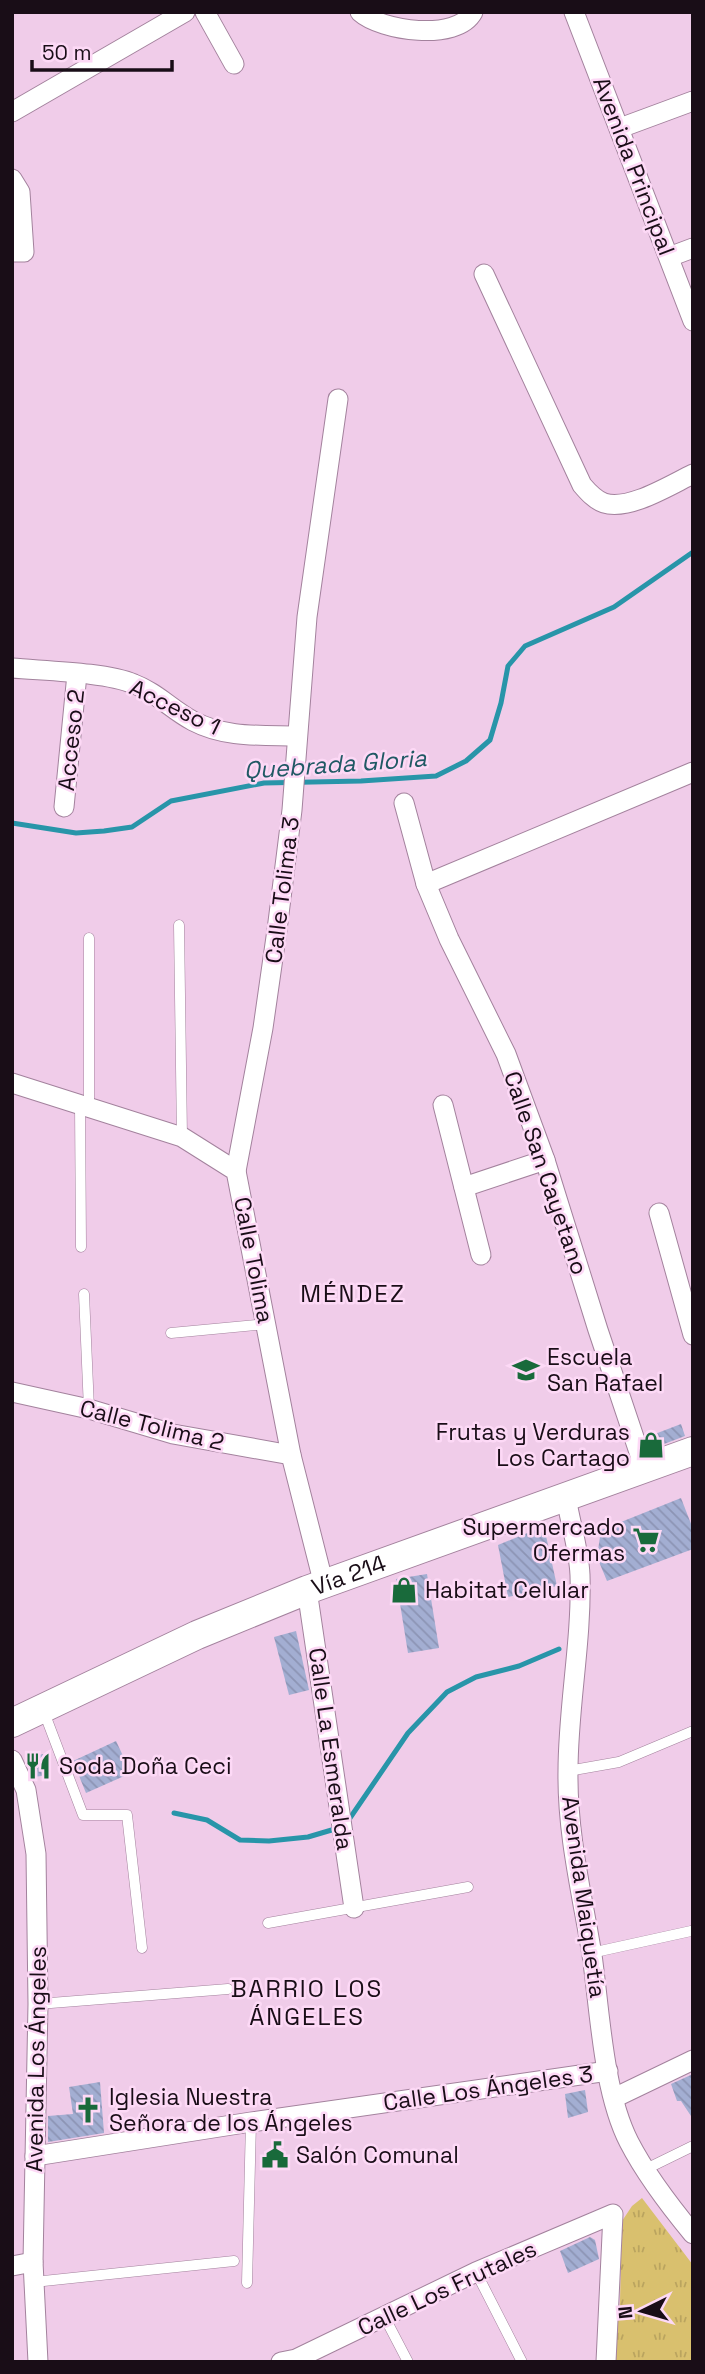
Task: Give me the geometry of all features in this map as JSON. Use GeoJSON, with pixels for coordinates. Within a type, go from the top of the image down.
{"type":"FeatureCollection","features":[{"type":"Feature","properties":{"kind":"main road","name":"Vía 214"},"geometry":{"type":"LineString","coordinates":[[12,1723],[197,1635],[316,1588],[693,1451]]}},
{"type":"Feature","properties":{"kind":"street"},"geometry":{"type":"LineString","coordinates":[[12,112],[185,12]]}},
{"type":"Feature","properties":{"kind":"street"},"geometry":{"type":"LineString","coordinates":[[205,12],[234,64]]}},
{"type":"Feature","properties":{"kind":"street"},"geometry":{"type":"LineString","coordinates":[[360,12],[391,28],[441,31],[469,19],[473,12]]}},
{"type":"Feature","properties":{"kind":"street","name":"Avenida Principal"},"geometry":{"type":"LineString","coordinates":[[575,12],[693,321]]}},
{"type":"Feature","properties":{"kind":"street"},"geometry":{"type":"LineString","coordinates":[[620,128],[693,101]]}},
{"type":"Feature","properties":{"kind":"street"},"geometry":{"type":"LineString","coordinates":[[12,178],[20,192],[18,252]]}},
{"type":"Feature","properties":{"kind":"street"},"geometry":{"type":"LineString","coordinates":[[669,257],[693,248]]}},
{"type":"Feature","properties":{"kind":"street"},"geometry":{"type":"LineString","coordinates":[[484,274],[582,485],[591,495],[604,503],[621,504],[639,499],[693,474]]}},
{"type":"Feature","properties":{"kind":"street","name":"Calle Tolima 3"},"geometry":{"type":"LineString","coordinates":[[236,1171],[263,1028],[292,810],[307,617],[338,399]]}},
{"type":"Feature","properties":{"kind":"street","name":"Acceso 1"},"geometry":{"type":"LineString","coordinates":[[12,668],[132,682],[190,720],[212,730],[237,734],[297,736]]}},
{"type":"Feature","properties":{"kind":"street","name":"Acceso 2"},"geometry":{"type":"LineString","coordinates":[[64,807],[77,674]]}},
{"type":"Feature","properties":{"kind":"street"},"geometry":{"type":"LineString","coordinates":[[426,884],[693,772]]}},
{"type":"Feature","properties":{"kind":"street","name":"Calle San Cayetano"},"geometry":{"type":"LineString","coordinates":[[404,803],[426,884],[449,939],[506,1054],[545,1160],[645,1470]]}},
{"type":"Feature","properties":{"kind":"street","name":"Calle Tolima"},"geometry":{"type":"LineString","coordinates":[[12,1083],[182,1137],[236,1171],[316,1588]]}},
{"type":"Feature","properties":{"kind":"street"},"geometry":{"type":"LineString","coordinates":[[443,1105],[481,1255]]}},
{"type":"Feature","properties":{"kind":"street"},"geometry":{"type":"LineString","coordinates":[[464,1187],[545,1160]]}},
{"type":"Feature","properties":{"kind":"street"},"geometry":{"type":"LineString","coordinates":[[659,1213],[693,1335]]}},
{"type":"Feature","properties":{"kind":"street","name":"Calle Tolima 2"},"geometry":{"type":"LineString","coordinates":[[12,1392],[89,1409],[173,1434],[291,1455]]}},
{"type":"Feature","properties":{"kind":"street","name":"Avenida Maiquetía"},"geometry":{"type":"LineString","coordinates":[[566,1497],[580,1572],[578,1652],[568,1771],[574,1858],[608,2071],[628,2140],[693,2234]]}},
{"type":"Feature","properties":{"kind":"street","name":"Calle La Esmeralda"},"geometry":{"type":"LineString","coordinates":[[316,1588],[354,1908]]}},
{"type":"Feature","properties":{"kind":"street","name":"Avenida Los Ángeles"},"geometry":{"type":"LineString","coordinates":[[12,1760],[26,1790],[36,1854],[38,2004],[33,2262],[38,2362]]}},
{"type":"Feature","properties":{"kind":"street"},"geometry":{"type":"LineString","coordinates":[[614,2098],[693,2060]]}},
{"type":"Feature","properties":{"kind":"street","name":"Calle Los Ángeles 3"},"geometry":{"type":"LineString","coordinates":[[35,2156],[608,2071]]}},
{"type":"Feature","properties":{"kind":"street","name":"Calle Los Frutales"},"geometry":{"type":"LineString","coordinates":[[291,2361],[476,2272],[613,2214],[606,2362]]}},
{"type":"Feature","properties":{"kind":"street"},"geometry":{"type":"LineString","coordinates":[[12,2266],[33,2262]]}},
{"type":"Feature","properties":{"kind":"lane"},"geometry":{"type":"LineString","coordinates":[[179,925],[182,1137]]}},
{"type":"Feature","properties":{"kind":"lane"},"geometry":{"type":"LineString","coordinates":[[81,1247],[89,938]]}},
{"type":"Feature","properties":{"kind":"lane"},"geometry":{"type":"LineString","coordinates":[[84,1294],[89,1409]]}},
{"type":"Feature","properties":{"kind":"lane"},"geometry":{"type":"LineString","coordinates":[[171,1333],[266,1324]]}},
{"type":"Feature","properties":{"kind":"lane"},"geometry":{"type":"LineString","coordinates":[[43,1708],[83,1815],[127,1815],[142,1948]]}},
{"type":"Feature","properties":{"kind":"lane"},"geometry":{"type":"LineString","coordinates":[[568,1771],[619,1762],[693,1731]]}},
{"type":"Feature","properties":{"kind":"lane"},"geometry":{"type":"LineString","coordinates":[[268,1923],[468,1887]]}},
{"type":"Feature","properties":{"kind":"lane"},"geometry":{"type":"LineString","coordinates":[[591,1953],[691,1931]]}},
{"type":"Feature","properties":{"kind":"lane"},"geometry":{"type":"LineString","coordinates":[[38,2004],[228,1989]]}},
{"type":"Feature","properties":{"kind":"lane"},"geometry":{"type":"LineString","coordinates":[[247,2283],[251,2122]]}},
{"type":"Feature","properties":{"kind":"lane"},"geometry":{"type":"LineString","coordinates":[[646,2169],[693,2146]]}},
{"type":"Feature","properties":{"kind":"lane"},"geometry":{"type":"LineString","coordinates":[[34,2282],[233,2261]]}},
{"type":"Feature","properties":{"kind":"lane"},"geometry":{"type":"LineString","coordinates":[[476,2272],[522,2362]]}},
{"type":"Feature","properties":{"kind":"lane"},"geometry":{"type":"LineString","coordinates":[[384,2316],[408,2362]]}},
{"type":"Feature","properties":{"kind":"green space"},"geometry":{"type":"Polygon","coordinates":[[[642,2198],[693,2265],[693,2362],[614,2362],[620,2301],[622,2221],[632,2206],[642,2198]]]}},
{"type":"Feature","properties":{"kind":"building"},"geometry":{"type":"Polygon","coordinates":[[[681,1424],[685,1436],[651,1449],[647,1437],[681,1424]]]}},
{"type":"Feature","properties":{"kind":"building","name":"Supermercado Ofermas"},"geometry":{"type":"Polygon","coordinates":[[[681,1498],[693,1529],[693,1549],[607,1581],[597,1557],[601,1530],[681,1498]]]}},
{"type":"Feature","properties":{"kind":"building"},"geometry":{"type":"Polygon","coordinates":[[[537,1529],[546,1536],[557,1586],[508,1597],[498,1545],[537,1529]]]}},
{"type":"Feature","properties":{"kind":"building"},"geometry":{"type":"Polygon","coordinates":[[[427,1574],[439,1648],[408,1653],[396,1579],[427,1574]]]}},
{"type":"Feature","properties":{"kind":"building"},"geometry":{"type":"Polygon","coordinates":[[[296,1631],[309,1690],[289,1695],[274,1637],[296,1631]]]}},
{"type":"Feature","properties":{"kind":"building"},"geometry":{"type":"Polygon","coordinates":[[[116,1741],[131,1773],[86,1793],[73,1761],[116,1741]]]}},
{"type":"Feature","properties":{"kind":"building","name":"Soda Doña Ceci"},"geometry":{"type":"Polygon","coordinates":[[[44,1754],[50,1775],[33,1777],[27,1757],[44,1754]]]}},
{"type":"Feature","properties":{"kind":"building"},"geometry":{"type":"Polygon","coordinates":[[[693,2074],[693,2119],[681,2101],[677,2101],[671,2084],[693,2074]]]}},
{"type":"Feature","properties":{"kind":"building","name":"Iglesia Nuestra Señora de los Ángeles"},"geometry":{"type":"Polygon","coordinates":[[[100,2082],[104,2133],[48,2142],[48,2116],[73,2114],[69,2087],[100,2082]]]}},
{"type":"Feature","properties":{"kind":"building"},"geometry":{"type":"Polygon","coordinates":[[[585,2090],[588,2112],[568,2118],[565,2094],[585,2090]]]}},
{"type":"Feature","properties":{"kind":"building"},"geometry":{"type":"Polygon","coordinates":[[[590,2237],[595,2240],[599,2259],[568,2273],[560,2251],[590,2237]]]}},
{"type":"Feature","properties":{"kind":"waterway","name":"Quebrada Gloria"},"geometry":{"type":"LineString","coordinates":[[12,823],[76,833],[104,831],[132,827],[171,801],[264,783],[436,776],[466,761],[490,740],[508,666],[525,646],[614,607],[693,552]]}},
{"type":"Feature","properties":{"kind":"waterway"},"geometry":{"type":"LineString","coordinates":[[350,1818],[408,1733],[447,1692],[476,1677],[519,1666],[559,1649]]}},
{"type":"Feature","properties":{"kind":"waterway"},"geometry":{"type":"LineString","coordinates":[[174,1813],[207,1820],[240,1840],[269,1841],[308,1837],[335,1829]]}},
{"type":"Feature","properties":{"kind":"place","name":"Escuela San Rafael"},"geometry":{"type":"Point","coordinates":[526,1370]}},
{"type":"Feature","properties":{"kind":"place","name":"Frutas y Verduras Los Cartago"},"geometry":{"type":"Point","coordinates":[651,1445]}},
{"type":"Feature","properties":{"kind":"place","name":"Supermercado Ofermas"},"geometry":{"type":"Point","coordinates":[646,1540]}},
{"type":"Feature","properties":{"kind":"place","name":"Habitat Celular"},"geometry":{"type":"Point","coordinates":[404,1590]}},
{"type":"Feature","properties":{"kind":"place","name":"Soda Doña Ceci"},"geometry":{"type":"Point","coordinates":[38,1766]}},
{"type":"Feature","properties":{"kind":"place","name":"Iglesia Nuestra Señora de los Ángeles"},"geometry":{"type":"Point","coordinates":[88,2110]}},
{"type":"Feature","properties":{"kind":"place","name":"Salón Comunal"},"geometry":{"type":"Point","coordinates":[275,2155]}},
{"type":"Feature","properties":{"kind":"district","name":"MÉNDEZ"},"geometry":{"type":"Point","coordinates":[353,1293]}},
{"type":"Feature","properties":{"kind":"district","name":"BARRIO LOS ÁNGELES"},"geometry":{"type":"Point","coordinates":[307,2002]}}]}
